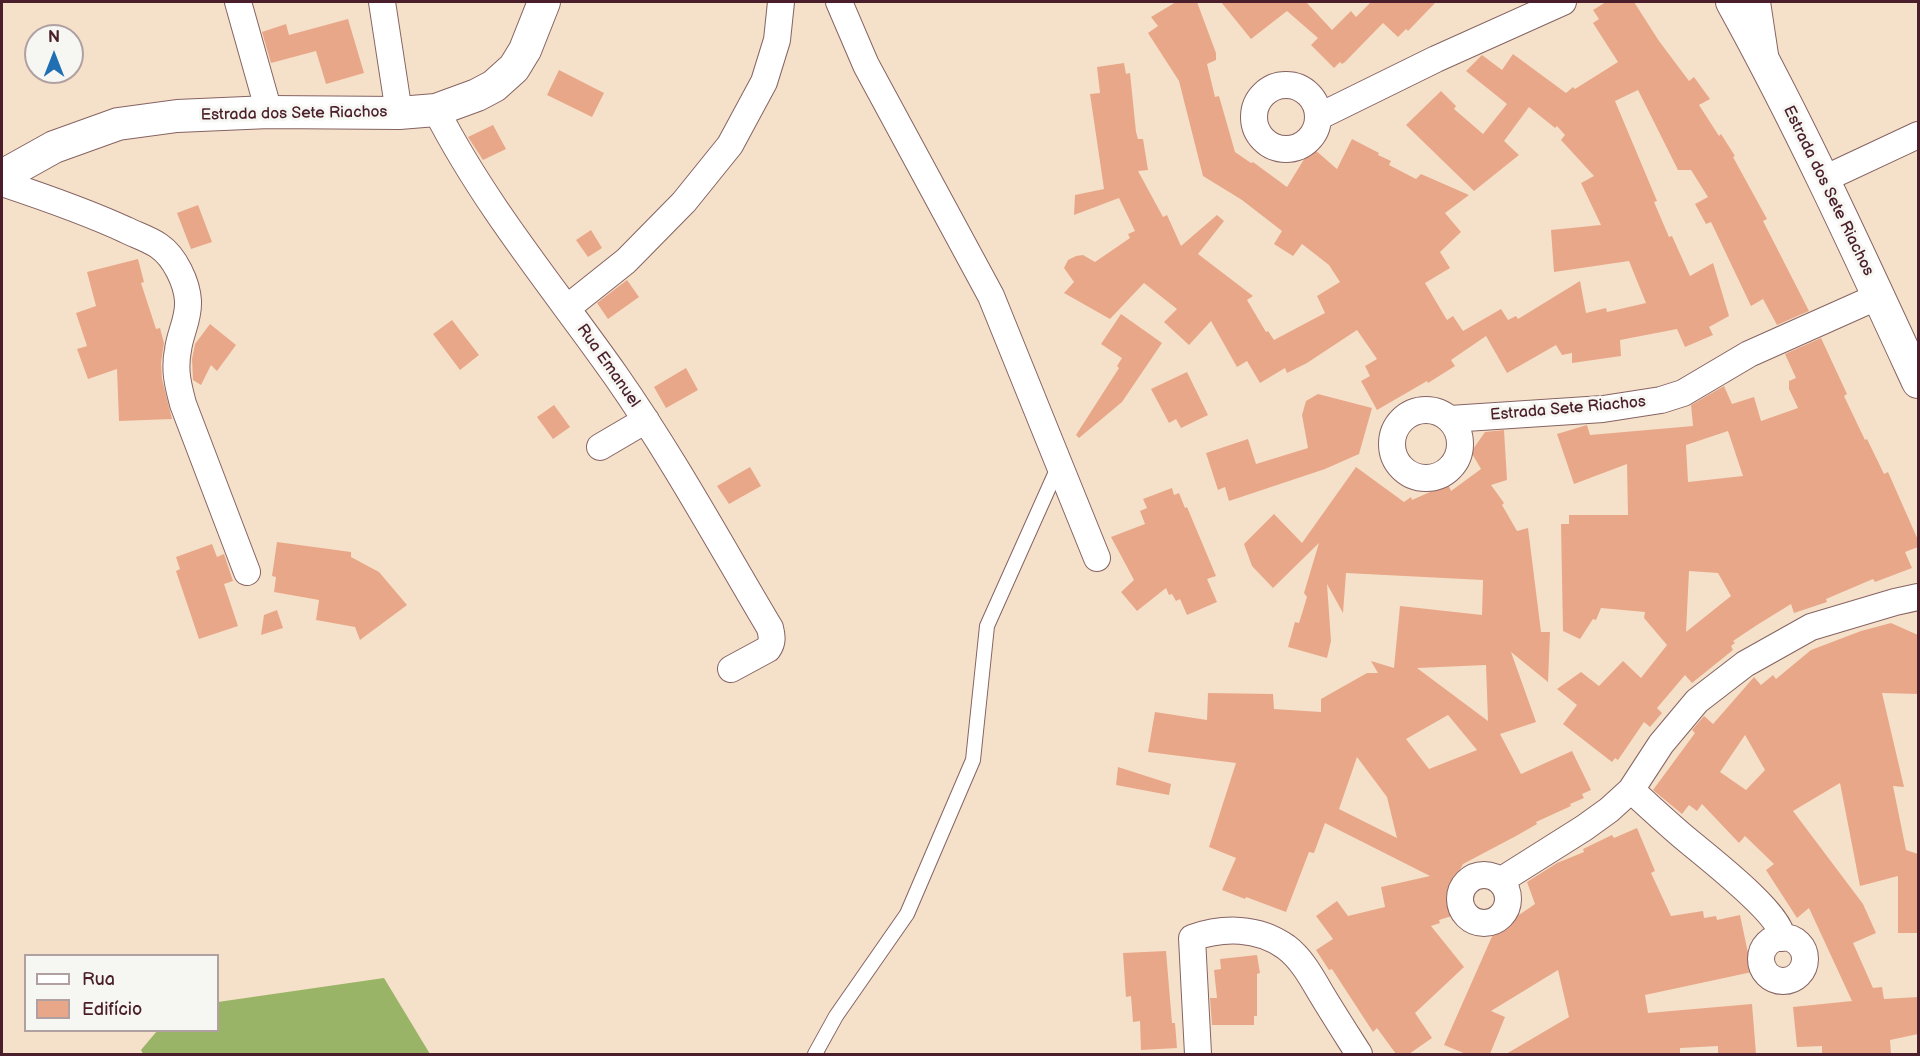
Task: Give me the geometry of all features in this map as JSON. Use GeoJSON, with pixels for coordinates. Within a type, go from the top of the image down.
{"type":"FeatureCollection","features":[{"type":"Feature","properties":{"kind":"street"},"geometry":{"type":"LineString","coordinates":[[238,2],[269,112]]}},
{"type":"Feature","properties":{"kind":"street"},"geometry":{"type":"LineString","coordinates":[[382,2],[399,112]]}},
{"type":"Feature","properties":{"kind":"street","name":"Estrada dos Sete Riachos"},"geometry":{"type":"LineString","coordinates":[[2,176],[54,147],[118,124],[177,116],[269,112],[436,110],[494,86],[513,68],[525,50],[544,2]]}},
{"type":"Feature","properties":{"kind":"street"},"geometry":{"type":"LineString","coordinates":[[567,308],[627,261],[684,202],[730,145],[764,82],[777,40],[781,2]]}},
{"type":"Feature","properties":{"kind":"street"},"geometry":{"type":"LineString","coordinates":[[839,2],[866,65],[991,296],[1012,344],[1031,400],[1097,558]]}},
{"type":"Feature","properties":{"kind":"street"},"geometry":{"type":"LineString","coordinates":[[1318,117],[1436,59],[1563,2]]}},
{"type":"Feature","properties":{"kind":"street","name":"Estrada dos Sete Riachos"},"geometry":{"type":"LineString","coordinates":[[1732,2],[1766,63],[1824,179],[1918,382]]}},
{"type":"Feature","properties":{"kind":"street"},"geometry":{"type":"LineString","coordinates":[[1757,2],[1766,63]]}},
{"type":"Feature","properties":{"kind":"street","name":"Rua Emanuel"},"geometry":{"type":"LineString","coordinates":[[436,110],[454,147],[479,187],[646,420],[770,628],[771,645],[768,649],[731,669]]}},
{"type":"Feature","properties":{"kind":"street"},"geometry":{"type":"LineString","coordinates":[[1824,179],[1918,135]]}},
{"type":"Feature","properties":{"kind":"street"},"geometry":{"type":"LineString","coordinates":[[2,183],[65,204],[109,222],[159,246],[170,257],[184,281],[188,299],[188,315],[178,349],[175,377],[183,404],[247,572]]}},
{"type":"Feature","properties":{"kind":"street","name":"Estrada Sete Riachos"},"geometry":{"type":"LineString","coordinates":[[1450,419],[1603,409],[1661,400],[1683,393],[1749,354],[1879,296]]}},
{"type":"Feature","properties":{"kind":"street"},"geometry":{"type":"LineString","coordinates":[[600,447],[646,420]]}},
{"type":"Feature","properties":{"kind":"street"},"geometry":{"type":"LineString","coordinates":[[1500,881],[1609,810],[1631,790],[1661,744],[1697,701],[1745,664],[1811,627],[1918,597]]}},
{"type":"Feature","properties":{"kind":"street"},"geometry":{"type":"LineString","coordinates":[[1631,790],[1747,892],[1772,918],[1782,932],[1782,938]]}},
{"type":"Feature","properties":{"kind":"street"},"geometry":{"type":"LineString","coordinates":[[1198,1054],[1192,938],[1212,931],[1232,930],[1257,933],[1286,947],[1302,964],[1359,1054]]}},
{"type":"Feature","properties":{"kind":"lane"},"geometry":{"type":"LineString","coordinates":[[815,1054],[836,1016],[907,914],[973,760],[987,626],[1059,465]]}},
{"type":"Feature","properties":{"kind":"green space"},"geometry":{"type":"Polygon","coordinates":[[[384,978],[430,1054],[143,1054],[141,1050],[156,1032],[219,1032],[219,1002],[384,978]]]}},
{"type":"Feature","properties":{"kind":"building"},"geometry":{"type":"Polygon","coordinates":[[[1176,2],[1197,2],[1216,53],[1216,60],[1207,64],[1215,97],[1219,96],[1235,152],[1287,187],[1306,156],[1314,149],[1337,169],[1352,139],[1391,161],[1389,165],[1416,179],[1421,174],[1469,195],[1445,213],[1461,232],[1440,252],[1450,268],[1425,283],[1447,320],[1453,316],[1463,331],[1501,309],[1508,320],[1516,316],[1518,319],[1580,281],[1586,313],[1606,308],[1607,312],[1646,303],[1629,261],[1554,272],[1551,230],[1601,225],[1581,183],[1594,176],[1561,140],[1565,135],[1557,126],[1555,128],[1529,107],[1504,141],[1519,155],[1474,191],[1406,125],[1441,91],[1456,106],[1454,109],[1483,134],[1507,104],[1466,71],[1482,55],[1502,70],[1513,54],[1566,93],[1573,87],[1575,89],[1618,62],[1593,23],[1599,19],[1593,10],[1606,2],[1634,2],[1689,81],[1694,77],[1710,99],[1699,105],[1735,156],[1733,157],[1767,219],[1763,221],[1809,311],[1777,325],[1763,299],[1751,306],[1711,222],[1706,224],[1695,204],[1708,197],[1691,170],[1678,170],[1638,90],[1615,101],[1657,201],[1654,202],[1669,237],[1672,236],[1690,276],[1713,263],[1729,316],[1709,327],[1713,335],[1685,347],[1677,329],[1620,340],[1621,356],[1572,363],[1572,353],[1562,355],[1556,345],[1507,373],[1486,336],[1451,360],[1455,366],[1377,410],[1361,381],[1370,376],[1365,366],[1377,359],[1357,330],[1307,363],[1287,373],[1285,368],[1260,383],[1247,361],[1237,367],[1211,321],[1189,345],[1164,322],[1177,309],[1144,283],[1110,319],[1064,293],[1074,282],[1064,268],[1068,260],[1083,255],[1095,262],[1130,238],[1128,234],[1135,231],[1119,198],[1074,215],[1075,195],[1104,189],[1090,94],[1100,93],[1097,67],[1124,63],[1126,74],[1130,73],[1136,132],[1138,139],[1143,139],[1148,170],[1138,171],[1163,217],[1167,215],[1181,246],[1217,215],[1224,221],[1198,254],[1253,296],[1247,300],[1266,332],[1268,331],[1274,340],[1325,313],[1317,296],[1340,282],[1329,265],[1302,244],[1293,256],[1274,244],[1282,231],[1242,200],[1203,176],[1179,81],[1148,33],[1158,26],[1151,17],[1176,2]]]}},
{"type":"Feature","properties":{"kind":"building"},"geometry":{"type":"Polygon","coordinates":[[[1221,2],[1306,2],[1332,30],[1351,11],[1356,17],[1371,2],[1436,2],[1408,31],[1406,29],[1398,37],[1383,23],[1345,62],[1342,64],[1340,62],[1334,68],[1311,45],[1318,38],[1287,11],[1251,39],[1221,2]]]}},
{"type":"Feature","properties":{"kind":"building"},"geometry":{"type":"Polygon","coordinates":[[[348,19],[364,73],[326,84],[316,51],[271,63],[262,32],[286,24],[289,35],[348,19]]]}},
{"type":"Feature","properties":{"kind":"building"},"geometry":{"type":"Polygon","coordinates":[[[559,70],[604,93],[592,117],[547,95],[559,70]]]}},
{"type":"Feature","properties":{"kind":"building"},"geometry":{"type":"Polygon","coordinates":[[[493,125],[506,149],[483,160],[468,137],[493,125]]]}},
{"type":"Feature","properties":{"kind":"building"},"geometry":{"type":"Polygon","coordinates":[[[198,205],[212,242],[191,249],[177,213],[198,205]]]}},
{"type":"Feature","properties":{"kind":"building"},"geometry":{"type":"Polygon","coordinates":[[[591,230],[602,248],[588,257],[576,240],[591,230]]]}},
{"type":"Feature","properties":{"kind":"building"},"geometry":{"type":"Polygon","coordinates":[[[138,259],[144,282],[141,283],[156,329],[160,328],[164,343],[161,363],[162,379],[172,419],[119,421],[117,369],[88,379],[77,349],[87,346],[76,313],[96,306],[87,272],[138,259]]]}},
{"type":"Feature","properties":{"kind":"building"},"geometry":{"type":"Polygon","coordinates":[[[627,280],[639,297],[608,319],[597,303],[627,280]]]}},
{"type":"Feature","properties":{"kind":"building"},"geometry":{"type":"Polygon","coordinates":[[[1121,314],[1162,343],[1122,402],[1079,438],[1076,435],[1119,368],[1117,366],[1122,358],[1101,344],[1121,314]]]}},
{"type":"Feature","properties":{"kind":"building"},"geometry":{"type":"Polygon","coordinates":[[[452,320],[479,355],[460,370],[433,334],[452,320]]]}},
{"type":"Feature","properties":{"kind":"building"},"geometry":{"type":"Polygon","coordinates":[[[210,324],[236,345],[217,371],[211,365],[201,385],[193,380],[192,359],[195,344],[210,324]]]}},
{"type":"Feature","properties":{"kind":"building"},"geometry":{"type":"Polygon","coordinates":[[[1821,338],[1847,394],[1844,396],[1865,440],[1867,439],[1884,474],[1888,472],[1918,540],[1918,547],[1905,552],[1912,568],[1875,582],[1873,579],[1826,599],[1827,602],[1794,613],[1791,604],[1757,625],[1733,641],[1735,643],[1731,646],[1733,650],[1692,683],[1685,675],[1657,708],[1662,713],[1650,727],[1644,722],[1618,760],[1615,758],[1612,762],[1563,724],[1577,705],[1557,689],[1581,672],[1599,686],[1623,661],[1641,678],[1667,645],[1644,618],[1645,612],[1601,608],[1596,620],[1593,619],[1580,639],[1563,631],[1561,524],[1569,524],[1569,515],[1628,515],[1627,464],[1574,484],[1557,434],[1587,425],[1590,435],[1693,426],[1691,405],[1724,386],[1732,404],[1754,397],[1761,421],[1798,408],[1789,389],[1789,381],[1796,378],[1785,354],[1821,338]],[[1728,431],[1686,445],[1688,482],[1743,476],[1728,431]],[[1689,571],[1686,632],[1731,596],[1718,573],[1689,571]]]}},
{"type":"Feature","properties":{"kind":"building"},"geometry":{"type":"Polygon","coordinates":[[[686,368],[698,390],[666,408],[654,387],[686,368]]]}},
{"type":"Feature","properties":{"kind":"building"},"geometry":{"type":"Polygon","coordinates":[[[1187,372],[1208,415],[1181,428],[1176,419],[1169,423],[1151,389],[1187,372]]]}},
{"type":"Feature","properties":{"kind":"building"},"geometry":{"type":"Polygon","coordinates":[[[1318,394],[1372,408],[1359,454],[1325,469],[1229,501],[1225,487],[1218,490],[1206,453],[1248,439],[1256,464],[1308,448],[1302,415],[1306,401],[1318,394]]]}},
{"type":"Feature","properties":{"kind":"building"},"geometry":{"type":"Polygon","coordinates":[[[554,405],[570,427],[553,439],[537,417],[554,405]]]}},
{"type":"Feature","properties":{"kind":"building"},"geometry":{"type":"Polygon","coordinates":[[[1504,430],[1507,480],[1491,485],[1504,503],[1502,505],[1517,531],[1528,528],[1541,632],[1550,632],[1548,682],[1511,652],[1536,722],[1500,734],[1521,774],[1572,751],[1591,790],[1582,794],[1584,798],[1570,804],[1571,806],[1536,822],[1537,824],[1463,864],[1446,896],[1452,916],[1439,920],[1440,923],[1431,926],[1464,967],[1415,1013],[1432,1038],[1409,1054],[1396,1054],[1377,1028],[1373,1032],[1332,969],[1329,970],[1316,950],[1333,939],[1316,916],[1337,901],[1348,916],[1385,907],[1381,887],[1430,876],[1325,823],[1314,853],[1309,852],[1286,912],[1222,890],[1236,858],[1209,847],[1236,763],[1148,752],[1155,712],[1207,720],[1208,693],[1273,694],[1274,709],[1321,712],[1321,699],[1367,673],[1378,673],[1371,661],[1394,668],[1400,606],[1482,615],[1483,580],[1346,573],[1343,613],[1327,584],[1331,641],[1327,658],[1288,647],[1295,622],[1299,623],[1307,597],[1304,593],[1319,543],[1273,588],[1252,566],[1244,544],[1274,514],[1302,543],[1356,467],[1404,502],[1411,497],[1412,500],[1448,484],[1451,491],[1481,469],[1471,452],[1485,432],[1504,430]],[[1486,665],[1417,668],[1488,721],[1486,665]],[[1448,715],[1406,739],[1429,769],[1477,750],[1448,715]],[[1357,757],[1339,809],[1397,838],[1387,797],[1357,757]]]}},
{"type":"Feature","properties":{"kind":"building"},"geometry":{"type":"Polygon","coordinates":[[[750,467],[761,486],[729,504],[717,486],[750,467]]]}},
{"type":"Feature","properties":{"kind":"building"},"geometry":{"type":"Polygon","coordinates":[[[1172,488],[1174,495],[1179,493],[1185,508],[1187,507],[1216,576],[1207,579],[1217,602],[1187,615],[1180,599],[1176,601],[1172,594],[1169,595],[1166,588],[1137,611],[1121,592],[1134,580],[1111,537],[1145,524],[1140,511],[1147,508],[1143,499],[1172,488]]]}},
{"type":"Feature","properties":{"kind":"building"},"geometry":{"type":"Polygon","coordinates":[[[277,542],[351,552],[351,557],[379,572],[407,605],[360,640],[355,627],[316,620],[319,600],[274,592],[276,577],[272,576],[277,542]]]}},
{"type":"Feature","properties":{"kind":"building"},"geometry":{"type":"Polygon","coordinates":[[[212,544],[217,557],[224,554],[233,581],[224,584],[238,626],[199,639],[176,571],[180,569],[176,557],[212,544]]]}},
{"type":"Feature","properties":{"kind":"building"},"geometry":{"type":"Polygon","coordinates":[[[277,610],[283,628],[261,635],[264,615],[277,610]]]}},
{"type":"Feature","properties":{"kind":"building"},"geometry":{"type":"Polygon","coordinates":[[[1891,623],[1918,635],[1918,694],[1882,693],[1904,787],[1893,786],[1906,850],[1918,854],[1918,933],[1898,933],[1898,876],[1860,886],[1840,783],[1793,811],[1863,904],[1876,933],[1853,943],[1873,988],[1882,987],[1884,999],[1918,997],[1918,1034],[1890,1040],[1891,1054],[1822,1054],[1822,1046],[1797,1047],[1793,1007],[1852,1001],[1809,908],[1797,918],[1766,870],[1774,864],[1745,836],[1739,843],[1702,804],[1697,811],[1689,805],[1682,814],[1653,790],[1695,733],[1692,730],[1704,716],[1713,724],[1754,677],[1761,685],[1773,675],[1776,679],[1811,650],[1861,631],[1891,623]],[[1745,735],[1720,772],[1746,790],[1765,770],[1745,735]]]}},
{"type":"Feature","properties":{"kind":"building"},"geometry":{"type":"Polygon","coordinates":[[[1118,767],[1171,784],[1169,795],[1116,785],[1118,767]]]}},
{"type":"Feature","properties":{"kind":"building"},"geometry":{"type":"Polygon","coordinates":[[[1637,828],[1655,871],[1651,873],[1671,916],[1703,911],[1704,918],[1716,916],[1717,920],[1740,915],[1752,972],[1645,995],[1648,1013],[1752,1004],[1756,1054],[1718,1054],[1718,1046],[1680,1048],[1680,1054],[1506,1054],[1569,1017],[1558,970],[1491,1011],[1505,1017],[1490,1054],[1466,1054],[1444,1045],[1494,932],[1535,904],[1527,882],[1557,863],[1584,852],[1583,849],[1612,835],[1614,838],[1637,828]]]}},
{"type":"Feature","properties":{"kind":"building"},"geometry":{"type":"Polygon","coordinates":[[[1166,951],[1172,1023],[1175,1023],[1177,1048],[1141,1050],[1140,1021],[1133,1022],[1131,996],[1126,997],[1123,953],[1166,951]]]}},
{"type":"Feature","properties":{"kind":"building"},"geometry":{"type":"Polygon","coordinates":[[[1257,955],[1260,973],[1257,974],[1257,1016],[1254,1016],[1254,1025],[1212,1025],[1210,998],[1217,998],[1214,970],[1221,969],[1220,959],[1257,955]]]}}]}
